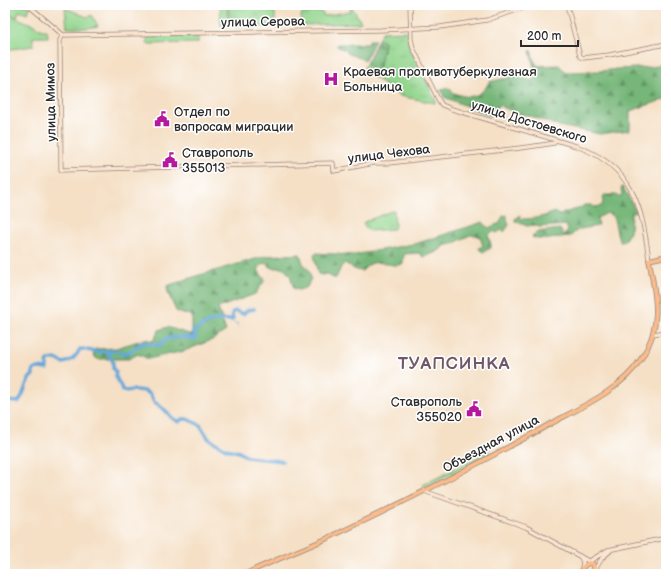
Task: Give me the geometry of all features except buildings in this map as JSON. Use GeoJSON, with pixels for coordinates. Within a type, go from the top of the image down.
{"type":"FeatureCollection","features":[{"type":"Feature","properties":{"kind":"main road"},"geometry":{"type":"LineString","coordinates":[[649,260],[666,256]]}},
{"type":"Feature","properties":{"kind":"main road","name":"Объездная улица"},"geometry":{"type":"LineString","coordinates":[[245,574],[328,538],[436,485],[532,434],[614,387],[638,364],[646,352],[656,324],[656,301],[649,260]]}},
{"type":"Feature","properties":{"kind":"main road"},"geometry":{"type":"LineString","coordinates":[[579,574],[582,568],[590,563],[594,567],[592,574]]}},
{"type":"Feature","properties":{"kind":"street"},"geometry":{"type":"LineString","coordinates":[[28,5],[63,35]]}},
{"type":"Feature","properties":{"kind":"street","name":"улица Достоевского"},"geometry":{"type":"LineString","coordinates":[[410,5],[411,43],[417,58],[442,105],[452,110],[590,151],[610,164],[622,176],[631,190],[639,208],[649,260]]}},
{"type":"Feature","properties":{"kind":"street","name":"улица Серова"},"geometry":{"type":"LineString","coordinates":[[63,35],[410,29],[477,22],[532,5]]}},
{"type":"Feature","properties":{"kind":"street"},"geometry":{"type":"LineString","coordinates":[[567,5],[580,56],[583,58],[609,55],[666,44]]}},
{"type":"Feature","properties":{"kind":"street","name":"улица Мимоз"},"geometry":{"type":"LineString","coordinates":[[62,170],[60,40],[63,35]]}},
{"type":"Feature","properties":{"kind":"street","name":"улица Чехова"},"geometry":{"type":"LineString","coordinates":[[62,170],[333,163],[334,171],[374,163],[390,163],[487,151],[525,148],[554,143],[556,140]]}},
{"type":"Feature","properties":{"kind":"street"},"geometry":{"type":"LineString","coordinates":[[653,334],[666,332]]}},
{"type":"Feature","properties":{"kind":"street"},"geometry":{"type":"LineString","coordinates":[[436,485],[435,490],[438,496]]}},
{"type":"Feature","properties":{"kind":"street"},"geometry":{"type":"LineString","coordinates":[[424,491],[526,527],[579,556],[590,559],[594,558]]}},
{"type":"Feature","properties":{"kind":"street"},"geometry":{"type":"LineString","coordinates":[[584,558],[590,563],[594,558],[605,551],[666,538]]}},
{"type":"Feature","properties":{"kind":"street"},"geometry":{"type":"LineString","coordinates":[[592,574],[604,556],[613,550]]}},
{"type":"Feature","properties":{"kind":"street"},"geometry":{"type":"LineString","coordinates":[[579,556],[583,562],[582,568]]}},
{"type":"Feature","properties":{"kind":"green space"},"geometry":{"type":"Polygon","coordinates":[[[5,5],[26,5],[30,8],[27,14],[19,11],[17,17],[5,12],[5,5]]]}},
{"type":"Feature","properties":{"kind":"green space"},"geometry":{"type":"Polygon","coordinates":[[[220,5],[227,5],[229,25],[229,5],[275,5],[275,26],[221,27],[220,5]]]}},
{"type":"Feature","properties":{"kind":"green space"},"geometry":{"type":"Polygon","coordinates":[[[349,5],[351,5],[361,22],[360,23],[303,25],[301,23],[301,15],[303,13],[321,11],[324,16],[351,11],[349,5]]]}},
{"type":"Feature","properties":{"kind":"green space"},"geometry":{"type":"Polygon","coordinates":[[[65,8],[87,17],[92,15],[98,26],[87,28],[67,28],[65,8]]]}},
{"type":"Feature","properties":{"kind":"green space"},"geometry":{"type":"Polygon","coordinates":[[[5,13],[34,25],[42,30],[47,30],[48,37],[33,37],[33,46],[5,50],[5,13]]]}},
{"type":"Feature","properties":{"kind":"green space"},"geometry":{"type":"Polygon","coordinates":[[[406,31],[408,33],[409,45],[436,102],[434,103],[400,96],[365,71],[364,68],[382,32],[406,31]]]}},
{"type":"Feature","properties":{"kind":"green space"},"geometry":{"type":"Polygon","coordinates":[[[198,36],[198,43],[147,44],[147,37],[198,36]]]}},
{"type":"Feature","properties":{"kind":"green space"},"geometry":{"type":"Polygon","coordinates":[[[381,39],[384,41],[384,45],[378,76],[375,77],[370,75],[370,67],[367,63],[378,40],[381,39]]]}},
{"type":"Feature","properties":{"kind":"green space"},"geometry":{"type":"Polygon","coordinates":[[[369,40],[375,40],[365,60],[347,53],[347,51],[337,46],[338,44],[369,44],[369,40]]]}},
{"type":"Feature","properties":{"kind":"green space"},"geometry":{"type":"Polygon","coordinates":[[[531,50],[534,61],[538,66],[559,65],[566,72],[653,67],[666,63],[666,99],[630,111],[630,130],[600,134],[559,126],[527,115],[519,114],[498,105],[491,116],[444,97],[441,90],[450,88],[452,92],[463,96],[473,96],[482,92],[489,82],[520,75],[526,76],[529,81],[534,79],[536,75],[531,50]]]}},
{"type":"Feature","properties":{"kind":"green space"},"geometry":{"type":"Polygon","coordinates":[[[623,187],[636,212],[632,212],[631,214],[630,232],[623,242],[620,242],[613,216],[607,213],[597,218],[599,225],[578,230],[571,236],[546,239],[537,239],[532,237],[537,232],[560,229],[563,235],[567,232],[567,225],[539,227],[534,225],[527,226],[515,221],[515,219],[520,215],[521,219],[530,219],[555,212],[562,215],[563,213],[580,208],[584,205],[592,205],[594,207],[602,206],[604,195],[621,196],[621,188],[623,187]]]}},
{"type":"Feature","properties":{"kind":"green space"},"geometry":{"type":"Polygon","coordinates":[[[394,210],[394,229],[370,231],[366,229],[363,224],[364,222],[394,210]]]}},
{"type":"Feature","properties":{"kind":"green space"},"geometry":{"type":"Polygon","coordinates":[[[507,215],[509,225],[504,232],[501,230],[497,233],[493,231],[488,235],[491,248],[483,252],[479,248],[483,246],[480,237],[470,235],[452,244],[446,245],[437,252],[423,257],[420,253],[404,254],[403,264],[395,265],[378,262],[370,264],[362,271],[356,270],[345,263],[341,267],[336,278],[333,278],[327,274],[318,274],[314,255],[315,253],[354,255],[418,243],[483,222],[488,228],[500,223],[503,216],[507,215]]]}},
{"type":"Feature","properties":{"kind":"green space"},"geometry":{"type":"Polygon","coordinates":[[[300,254],[303,263],[309,270],[311,278],[307,287],[299,290],[294,289],[290,275],[283,268],[271,268],[267,264],[263,263],[258,270],[265,280],[255,294],[218,308],[226,331],[212,340],[184,351],[148,359],[138,354],[129,359],[97,359],[93,355],[95,349],[116,348],[145,339],[153,341],[159,330],[167,327],[192,335],[192,315],[183,314],[176,311],[168,293],[167,286],[266,256],[300,254]]]}},
{"type":"Feature","properties":{"kind":"green space"},"geometry":{"type":"Polygon","coordinates":[[[489,451],[489,454],[426,487],[423,485],[489,451]]]}},
{"type":"Feature","properties":{"kind":"waterway"},"geometry":{"type":"LineString","coordinates":[[5,401],[18,402],[21,399],[28,381],[33,375],[33,370],[38,368],[47,369],[47,363],[49,360],[56,359],[63,363],[69,361],[80,349],[98,352],[114,351],[123,354],[131,351],[142,343],[160,345],[167,338],[188,337],[194,339],[196,337],[193,332],[202,326],[219,320],[231,320],[233,319],[233,312],[236,311],[243,314],[248,310],[254,309]]}},
{"type":"Feature","properties":{"kind":"waterway"},"geometry":{"type":"LineString","coordinates":[[231,320],[234,323],[237,323],[238,326]]}},
{"type":"Feature","properties":{"kind":"waterway"},"geometry":{"type":"LineString","coordinates":[[107,351],[113,362],[113,369],[116,372],[115,375],[123,391],[145,391],[150,394],[154,402],[165,410],[172,418],[179,422],[182,419],[187,419],[200,425],[209,439],[226,449],[239,452],[247,457],[282,461]]}},
{"type":"Feature","properties":{"kind":"place","name":"Краевая противотуберкулезная Больница"},"geometry":{"type":"Point","coordinates":[331,79]}},
{"type":"Feature","properties":{"kind":"place","name":"Отдел по вопросам миграции"},"geometry":{"type":"Point","coordinates":[162,119]}},
{"type":"Feature","properties":{"kind":"place","name":"Ставрополь 355013"},"geometry":{"type":"Point","coordinates":[170,160]}},
{"type":"Feature","properties":{"kind":"place","name":"Ставрополь 355020"},"geometry":{"type":"Point","coordinates":[474,409]}},
{"type":"Feature","properties":{"kind":"district","name":"ТУАПСИНКА"},"geometry":{"type":"Point","coordinates":[454,364]}}]}
